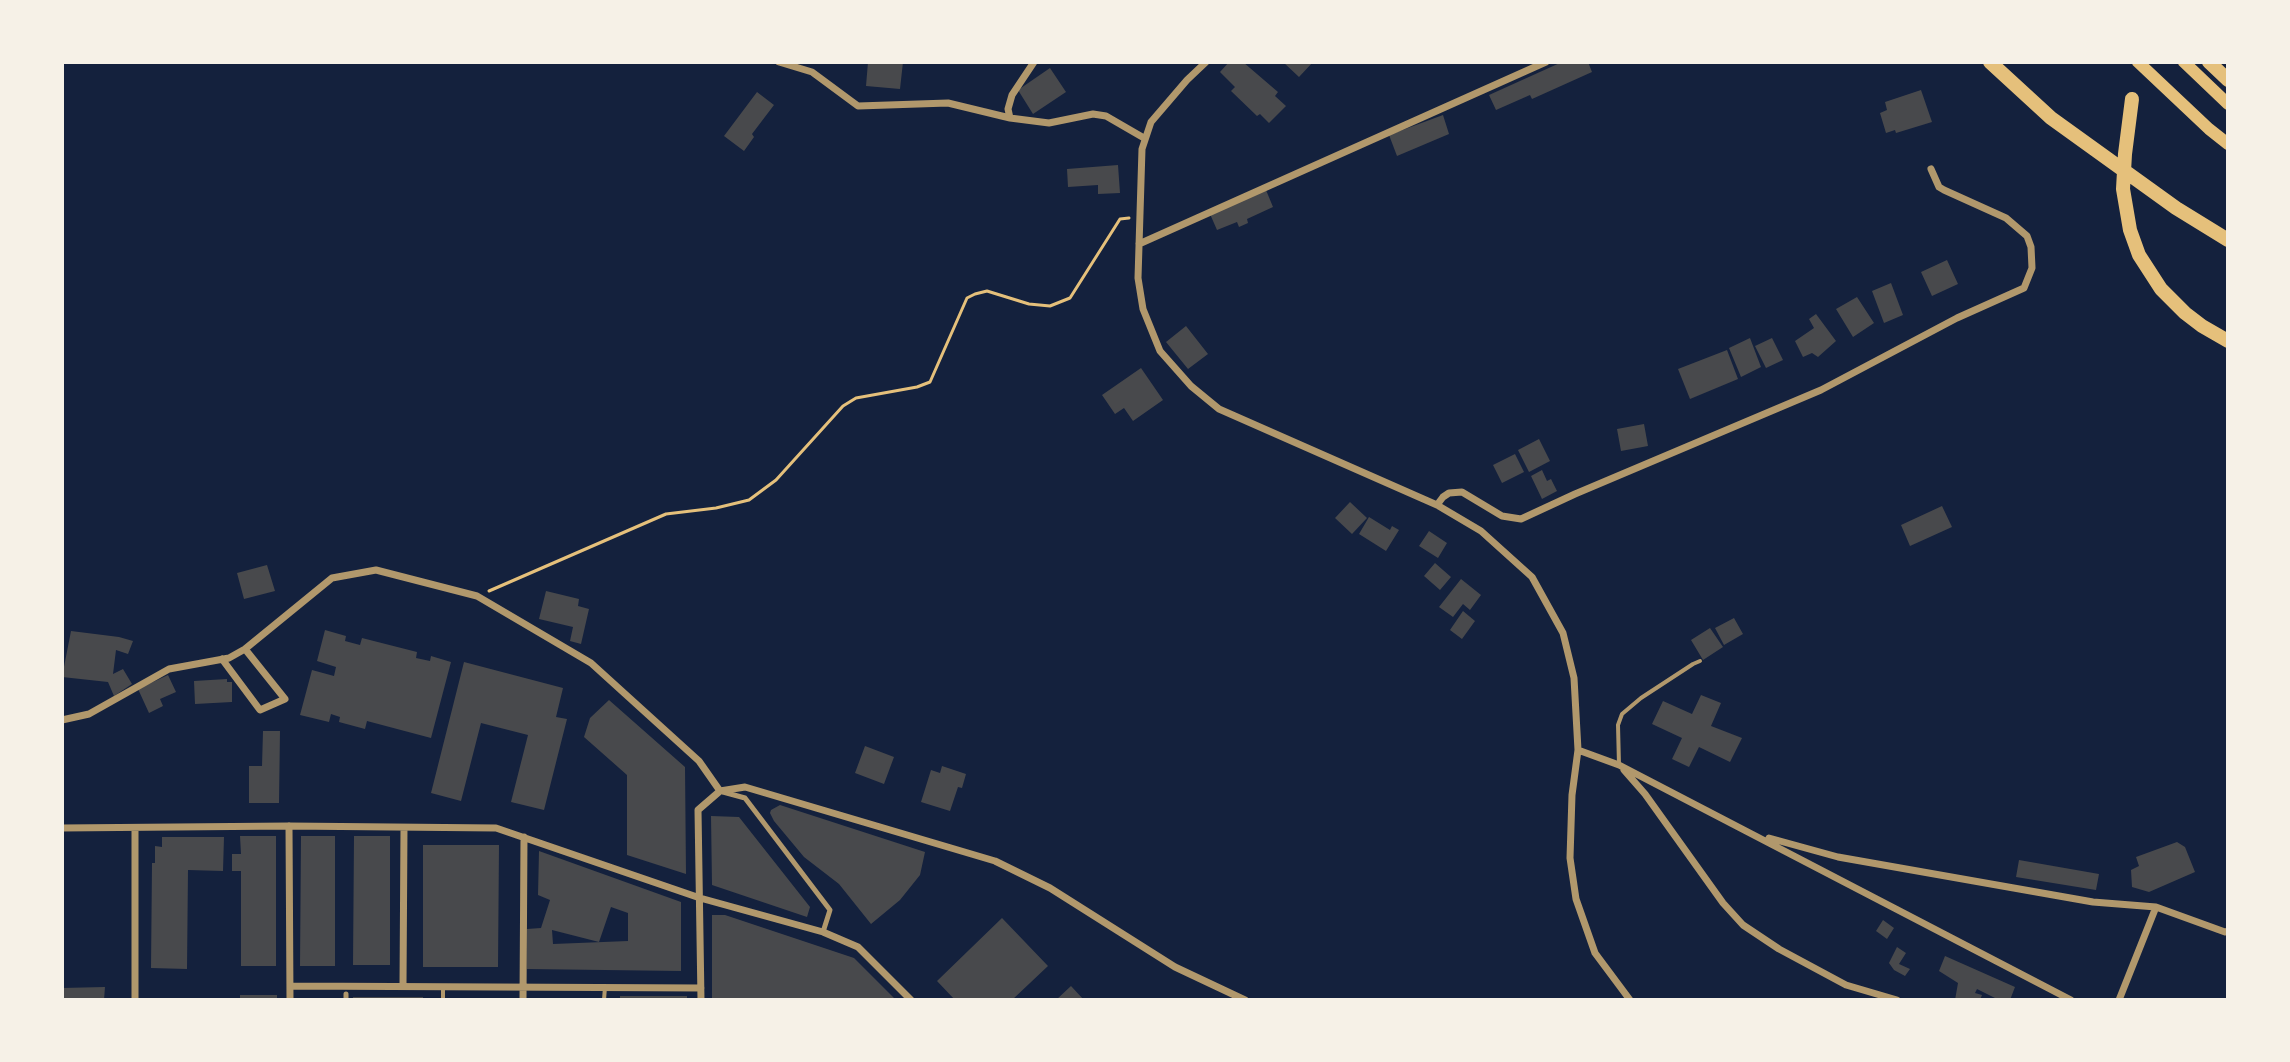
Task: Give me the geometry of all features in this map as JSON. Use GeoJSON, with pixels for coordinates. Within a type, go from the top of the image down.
{"type":"FeatureCollection","features":[{"type":"Feature","properties":{"kind":"highway"},"geometry":{"type":"LineString","coordinates":[[1990,62],[2051,118],[2176,208],[2228,240]]}},
{"type":"Feature","properties":{"kind":"highway"},"geometry":{"type":"LineString","coordinates":[[2138,62],[2228,144]]}},
{"type":"Feature","properties":{"kind":"highway"},"geometry":{"type":"LineString","coordinates":[[2184,62],[2228,104]]}},
{"type":"Feature","properties":{"kind":"highway"},"geometry":{"type":"LineString","coordinates":[[2209,62],[2228,80]]}},
{"type":"Feature","properties":{"kind":"highway"},"geometry":{"type":"LineString","coordinates":[[2132,99],[2123,189],[2130,230],[2139,255],[2161,289],[2177,305],[2202,326],[2228,341]]}},
{"type":"Feature","properties":{"kind":"street"},"geometry":{"type":"LineString","coordinates":[[779,62],[812,72],[858,106],[948,103],[1010,118],[1049,123],[1093,114],[1106,116],[1144,138]]}},
{"type":"Feature","properties":{"kind":"street"},"geometry":{"type":"LineString","coordinates":[[1010,118],[1008,109],[1012,95],[1034,62]]}},
{"type":"Feature","properties":{"kind":"street"},"geometry":{"type":"LineString","coordinates":[[1206,62],[1151,122],[1144,138],[1138,278],[1143,309],[1160,351],[1191,386],[1219,409],[1437,505],[1481,531],[1532,577],[1563,633],[1574,678],[1578,750],[1572,795],[1570,858],[1576,899],[1595,953],[1630,1000]]}},
{"type":"Feature","properties":{"kind":"street"},"geometry":{"type":"LineString","coordinates":[[1139,244],[1546,62]]}},
{"type":"Feature","properties":{"kind":"street"},"geometry":{"type":"LineString","coordinates":[[1437,505],[1449,493],[1462,492],[1508,519],[1521,519],[1821,390],[1957,318],[2024,288],[2032,268],[2027,236],[2006,218],[1939,187],[1931,169]]}},
{"type":"Feature","properties":{"kind":"street"},"geometry":{"type":"LineString","coordinates":[[62,720],[89,714],[169,669],[222,659],[245,649],[332,578],[376,570],[477,596],[591,663],[699,761],[720,791],[745,798],[830,910],[823,932]]}},
{"type":"Feature","properties":{"kind":"street"},"geometry":{"type":"LineString","coordinates":[[222,659],[260,710],[285,699],[245,649]]}},
{"type":"Feature","properties":{"kind":"street"},"geometry":{"type":"LineString","coordinates":[[1578,750],[1619,765],[2071,1000]]}},
{"type":"Feature","properties":{"kind":"street"},"geometry":{"type":"LineString","coordinates":[[1619,765],[1645,794],[1723,903],[1743,925],[1779,949],[1846,985],[1897,1000]]}},
{"type":"Feature","properties":{"kind":"street"},"geometry":{"type":"LineString","coordinates":[[701,1000],[698,810],[720,791],[745,787],[995,861],[1050,888],[1175,967],[1245,1000]]}},
{"type":"Feature","properties":{"kind":"street"},"geometry":{"type":"LineString","coordinates":[[289,826],[290,1000]]}},
{"type":"Feature","properties":{"kind":"street"},"geometry":{"type":"LineString","coordinates":[[62,828],[496,828],[700,898],[823,932],[858,947],[911,1000]]}},
{"type":"Feature","properties":{"kind":"street"},"geometry":{"type":"LineString","coordinates":[[135,828],[135,1000]]}},
{"type":"Feature","properties":{"kind":"street"},"geometry":{"type":"LineString","coordinates":[[403,985],[404,828]]}},
{"type":"Feature","properties":{"kind":"street"},"geometry":{"type":"LineString","coordinates":[[1756,835],[1838,857],[2093,902],[2156,907],[2228,931]]}},
{"type":"Feature","properties":{"kind":"street"},"geometry":{"type":"LineString","coordinates":[[523,1000],[524,837]]}},
{"type":"Feature","properties":{"kind":"street"},"geometry":{"type":"LineString","coordinates":[[2119,1000],[2156,907]]}},
{"type":"Feature","properties":{"kind":"street"},"geometry":{"type":"LineString","coordinates":[[290,986],[701,988]]}},
{"type":"Feature","properties":{"kind":"lane"},"geometry":{"type":"LineString","coordinates":[[1619,765],[1618,725],[1622,714],[1641,698],[1700,661]]}},
{"type":"Feature","properties":{"kind":"lane"},"geometry":{"type":"LineString","coordinates":[[443,986],[443,1000]]}},
{"type":"Feature","properties":{"kind":"lane"},"geometry":{"type":"LineString","coordinates":[[604,1000],[605,987]]}},
{"type":"Feature","properties":{"kind":"path"},"geometry":{"type":"LineString","coordinates":[[506,583],[666,514],[749,500],[776,480],[843,406],[856,398],[930,382],[967,298],[987,291],[1029,304],[1050,306],[1070,298],[1120,219],[1140,215]]}},
{"type":"Feature","properties":{"kind":"building"},"geometry":{"type":"Polygon","coordinates":[[[868,62],[903,62],[900,89],[866,86],[868,62]]]}},
{"type":"Feature","properties":{"kind":"building"},"geometry":{"type":"Polygon","coordinates":[[[1229,62],[1243,62],[1278,92],[1275,96],[1286,106],[1269,123],[1231,91],[1235,87],[1220,72],[1229,62]]]}},
{"type":"Feature","properties":{"kind":"building"},"geometry":{"type":"Polygon","coordinates":[[[1283,62],[1313,62],[1299,77],[1283,62]]]}},
{"type":"Feature","properties":{"kind":"building"},"geometry":{"type":"Polygon","coordinates":[[[1562,62],[1588,62],[1592,72],[1532,99],[1530,95],[1496,110],[1489,95],[1562,62]]]}},
{"type":"Feature","properties":{"kind":"building"},"geometry":{"type":"Polygon","coordinates":[[[1050,68],[1066,92],[1033,114],[1018,90],[1050,68]]]}},
{"type":"Feature","properties":{"kind":"building"},"geometry":{"type":"Polygon","coordinates":[[[1921,90],[1932,122],[1886,133],[1880,113],[1887,110],[1885,102],[1921,90]]]}},
{"type":"Feature","properties":{"kind":"building"},"geometry":{"type":"Polygon","coordinates":[[[757,92],[774,105],[752,134],[754,137],[744,151],[724,136],[757,92]]]}},
{"type":"Feature","properties":{"kind":"building"},"geometry":{"type":"Polygon","coordinates":[[[1443,115],[1449,134],[1397,156],[1389,135],[1443,115]]]}},
{"type":"Feature","properties":{"kind":"building"},"geometry":{"type":"Polygon","coordinates":[[[1118,165],[1120,193],[1098,194],[1098,185],[1068,187],[1067,169],[1118,165]]]}},
{"type":"Feature","properties":{"kind":"building"},"geometry":{"type":"Polygon","coordinates":[[[1266,190],[1273,207],[1247,219],[1248,223],[1239,227],[1237,222],[1217,230],[1210,214],[1266,190]]]}},
{"type":"Feature","properties":{"kind":"building"},"geometry":{"type":"Polygon","coordinates":[[[1947,260],[1958,284],[1932,296],[1921,272],[1947,260]]]}},
{"type":"Feature","properties":{"kind":"building"},"geometry":{"type":"Polygon","coordinates":[[[1891,283],[1903,315],[1884,323],[1872,291],[1891,283]]]}},
{"type":"Feature","properties":{"kind":"building"},"geometry":{"type":"Polygon","coordinates":[[[1857,297],[1874,323],[1853,337],[1836,309],[1857,297]]]}},
{"type":"Feature","properties":{"kind":"building"},"geometry":{"type":"Polygon","coordinates":[[[1816,314],[1836,341],[1818,357],[1812,353],[1803,357],[1795,341],[1814,328],[1809,319],[1816,314]]]}},
{"type":"Feature","properties":{"kind":"building"},"geometry":{"type":"Polygon","coordinates":[[[1186,326],[1208,354],[1188,369],[1166,342],[1186,326]]]}},
{"type":"Feature","properties":{"kind":"building"},"geometry":{"type":"Polygon","coordinates":[[[1750,338],[1761,367],[1741,377],[1729,348],[1750,338]]]}},
{"type":"Feature","properties":{"kind":"building"},"geometry":{"type":"Polygon","coordinates":[[[1772,338],[1783,360],[1766,368],[1755,346],[1772,338]]]}},
{"type":"Feature","properties":{"kind":"building"},"geometry":{"type":"Polygon","coordinates":[[[1727,350],[1738,379],[1690,399],[1678,369],[1727,350]]]}},
{"type":"Feature","properties":{"kind":"building"},"geometry":{"type":"Polygon","coordinates":[[[1141,368],[1163,400],[1133,421],[1124,408],[1115,414],[1102,395],[1141,368]]]}},
{"type":"Feature","properties":{"kind":"building"},"geometry":{"type":"Polygon","coordinates":[[[1644,424],[1648,446],[1621,451],[1617,429],[1644,424]]]}},
{"type":"Feature","properties":{"kind":"building"},"geometry":{"type":"Polygon","coordinates":[[[1539,439],[1550,461],[1529,472],[1518,450],[1539,439]]]}},
{"type":"Feature","properties":{"kind":"building"},"geometry":{"type":"Polygon","coordinates":[[[1515,454],[1524,472],[1502,483],[1493,465],[1515,454]]]}},
{"type":"Feature","properties":{"kind":"building"},"geometry":{"type":"Polygon","coordinates":[[[1542,470],[1557,491],[1542,499],[1531,476],[1542,470]]]}},
{"type":"Feature","properties":{"kind":"building"},"geometry":{"type":"Polygon","coordinates":[[[1350,502],[1367,518],[1352,534],[1335,518],[1350,502]]]}},
{"type":"Feature","properties":{"kind":"building"},"geometry":{"type":"Polygon","coordinates":[[[1942,506],[1952,527],[1910,546],[1901,525],[1942,506]]]}},
{"type":"Feature","properties":{"kind":"building"},"geometry":{"type":"Polygon","coordinates":[[[1369,517],[1390,530],[1392,526],[1399,530],[1386,551],[1359,534],[1369,517]]]}},
{"type":"Feature","properties":{"kind":"building"},"geometry":{"type":"Polygon","coordinates":[[[1429,531],[1447,543],[1438,558],[1419,546],[1429,531]]]}},
{"type":"Feature","properties":{"kind":"building"},"geometry":{"type":"Polygon","coordinates":[[[1435,563],[1451,577],[1440,590],[1424,576],[1435,563]]]}},
{"type":"Feature","properties":{"kind":"building"},"geometry":{"type":"Polygon","coordinates":[[[267,565],[275,591],[244,599],[237,573],[267,565]]]}},
{"type":"Feature","properties":{"kind":"building"},"geometry":{"type":"Polygon","coordinates":[[[1461,579],[1481,595],[1470,610],[1463,604],[1453,617],[1439,607],[1461,579]]]}},
{"type":"Feature","properties":{"kind":"building"},"geometry":{"type":"Polygon","coordinates":[[[546,591],[579,599],[578,606],[589,609],[581,644],[570,641],[573,627],[539,619],[546,591]]]}},
{"type":"Feature","properties":{"kind":"building"},"geometry":{"type":"Polygon","coordinates":[[[1463,611],[1475,621],[1462,639],[1450,630],[1463,611]]]}},
{"type":"Feature","properties":{"kind":"building"},"geometry":{"type":"Polygon","coordinates":[[[1734,618],[1743,634],[1724,645],[1715,628],[1734,618]]]}},
{"type":"Feature","properties":{"kind":"building"},"geometry":{"type":"Polygon","coordinates":[[[1710,628],[1723,647],[1703,660],[1691,640],[1710,628]]]}},
{"type":"Feature","properties":{"kind":"building"},"geometry":{"type":"Polygon","coordinates":[[[325,630],[346,636],[345,641],[360,645],[362,638],[417,652],[416,658],[430,661],[431,656],[451,662],[431,738],[367,721],[365,729],[339,722],[340,717],[331,714],[329,722],[300,715],[312,670],[334,676],[336,667],[317,661],[325,630]]]}},
{"type":"Feature","properties":{"kind":"building"},"geometry":{"type":"Polygon","coordinates":[[[71,631],[133,641],[128,654],[116,650],[113,674],[123,669],[132,684],[114,696],[108,682],[62,677],[71,631]]]}},
{"type":"Feature","properties":{"kind":"building"},"geometry":{"type":"Polygon","coordinates":[[[464,662],[563,688],[556,717],[567,719],[544,810],[511,802],[528,735],[481,723],[461,801],[431,793],[464,662]]]}},
{"type":"Feature","properties":{"kind":"building"},"geometry":{"type":"Polygon","coordinates":[[[168,675],[176,692],[160,699],[163,706],[149,713],[138,689],[168,675]]]}},
{"type":"Feature","properties":{"kind":"building"},"geometry":{"type":"Polygon","coordinates":[[[227,679],[227,682],[232,682],[232,702],[195,704],[194,681],[227,679]]]}},
{"type":"Feature","properties":{"kind":"building"},"geometry":{"type":"Polygon","coordinates":[[[1701,695],[1721,703],[1711,726],[1742,738],[1730,762],[1699,747],[1689,767],[1672,759],[1682,738],[1652,724],[1663,701],[1692,714],[1701,695]]]}},
{"type":"Feature","properties":{"kind":"building"},"geometry":{"type":"Polygon","coordinates":[[[609,700],[685,767],[686,874],[627,855],[627,775],[584,737],[590,718],[609,700]]]}},
{"type":"Feature","properties":{"kind":"building"},"geometry":{"type":"Polygon","coordinates":[[[263,731],[280,731],[279,803],[249,803],[249,766],[262,766],[263,731]]]}},
{"type":"Feature","properties":{"kind":"building"},"geometry":{"type":"Polygon","coordinates":[[[865,746],[894,757],[884,784],[855,773],[865,746]]]}},
{"type":"Feature","properties":{"kind":"building"},"geometry":{"type":"Polygon","coordinates":[[[942,766],[966,774],[950,811],[921,802],[931,770],[940,773],[942,766]]]}},
{"type":"Feature","properties":{"kind":"building"},"geometry":{"type":"Polygon","coordinates":[[[780,805],[925,852],[920,875],[900,900],[871,924],[839,884],[804,857],[774,821],[771,810],[780,805]]]}},
{"type":"Feature","properties":{"kind":"building"},"geometry":{"type":"Polygon","coordinates":[[[711,816],[739,817],[810,907],[807,917],[712,885],[711,816]]]}},
{"type":"Feature","properties":{"kind":"building"},"geometry":{"type":"Polygon","coordinates":[[[240,836],[276,836],[276,966],[241,966],[241,871],[232,871],[232,854],[241,854],[240,836]]]}},
{"type":"Feature","properties":{"kind":"building"},"geometry":{"type":"Polygon","coordinates":[[[301,836],[335,836],[335,966],[300,966],[301,836]]]}},
{"type":"Feature","properties":{"kind":"building"},"geometry":{"type":"Polygon","coordinates":[[[354,836],[390,836],[390,965],[353,965],[354,836]]]}},
{"type":"Feature","properties":{"kind":"building"},"geometry":{"type":"Polygon","coordinates":[[[162,837],[224,837],[223,871],[188,870],[187,969],[151,968],[152,863],[155,863],[155,846],[162,847],[162,837]]]}},
{"type":"Feature","properties":{"kind":"building"},"geometry":{"type":"Polygon","coordinates":[[[2177,842],[2185,847],[2195,872],[2149,892],[2132,887],[2131,870],[2139,866],[2136,857],[2177,842]]]}},
{"type":"Feature","properties":{"kind":"building"},"geometry":{"type":"Polygon","coordinates":[[[423,845],[499,845],[498,967],[423,967],[423,845]]]}},
{"type":"Feature","properties":{"kind":"building"},"geometry":{"type":"Polygon","coordinates":[[[539,851],[681,902],[681,971],[527,969],[527,929],[541,928],[550,900],[538,895],[539,851]],[[611,907],[599,942],[552,930],[553,944],[628,941],[628,913],[611,907]]]}},
{"type":"Feature","properties":{"kind":"building"},"geometry":{"type":"Polygon","coordinates":[[[2019,860],[2099,874],[2096,890],[2016,877],[2019,860]]]}},
{"type":"Feature","properties":{"kind":"building"},"geometry":{"type":"Polygon","coordinates":[[[712,915],[725,915],[854,958],[896,1000],[712,1000],[712,915]]]}},
{"type":"Feature","properties":{"kind":"building"},"geometry":{"type":"Polygon","coordinates":[[[1002,918],[1048,966],[1012,1000],[955,1000],[937,981],[1002,918]]]}},
{"type":"Feature","properties":{"kind":"building"},"geometry":{"type":"Polygon","coordinates":[[[1883,920],[1894,928],[1887,939],[1876,931],[1883,920]]]}},
{"type":"Feature","properties":{"kind":"building"},"geometry":{"type":"Polygon","coordinates":[[[1897,947],[1906,953],[1899,964],[1910,969],[1905,976],[1889,963],[1897,947]]]}},
{"type":"Feature","properties":{"kind":"building"},"geometry":{"type":"Polygon","coordinates":[[[1945,956],[2015,987],[2010,1000],[1999,1000],[1977,989],[1975,993],[1982,995],[1980,1000],[1955,1000],[1958,983],[1939,971],[1945,956]]]}},
{"type":"Feature","properties":{"kind":"building"},"geometry":{"type":"Polygon","coordinates":[[[1071,986],[1084,1000],[1056,1000],[1071,986]]]}},
{"type":"Feature","properties":{"kind":"building"},"geometry":{"type":"Polygon","coordinates":[[[105,987],[104,1000],[62,1000],[62,988],[105,987]]]}},
{"type":"Feature","properties":{"kind":"building"},"geometry":{"type":"Polygon","coordinates":[[[240,995],[277,995],[277,1000],[240,1000],[240,995]]]}},
{"type":"Feature","properties":{"kind":"building"},"geometry":{"type":"Polygon","coordinates":[[[620,996],[687,996],[687,1000],[620,1000],[620,996]]]}},
{"type":"Feature","properties":{"kind":"building"},"geometry":{"type":"Polygon","coordinates":[[[353,997],[423,997],[423,1000],[353,1000],[353,997]]]}}]}
